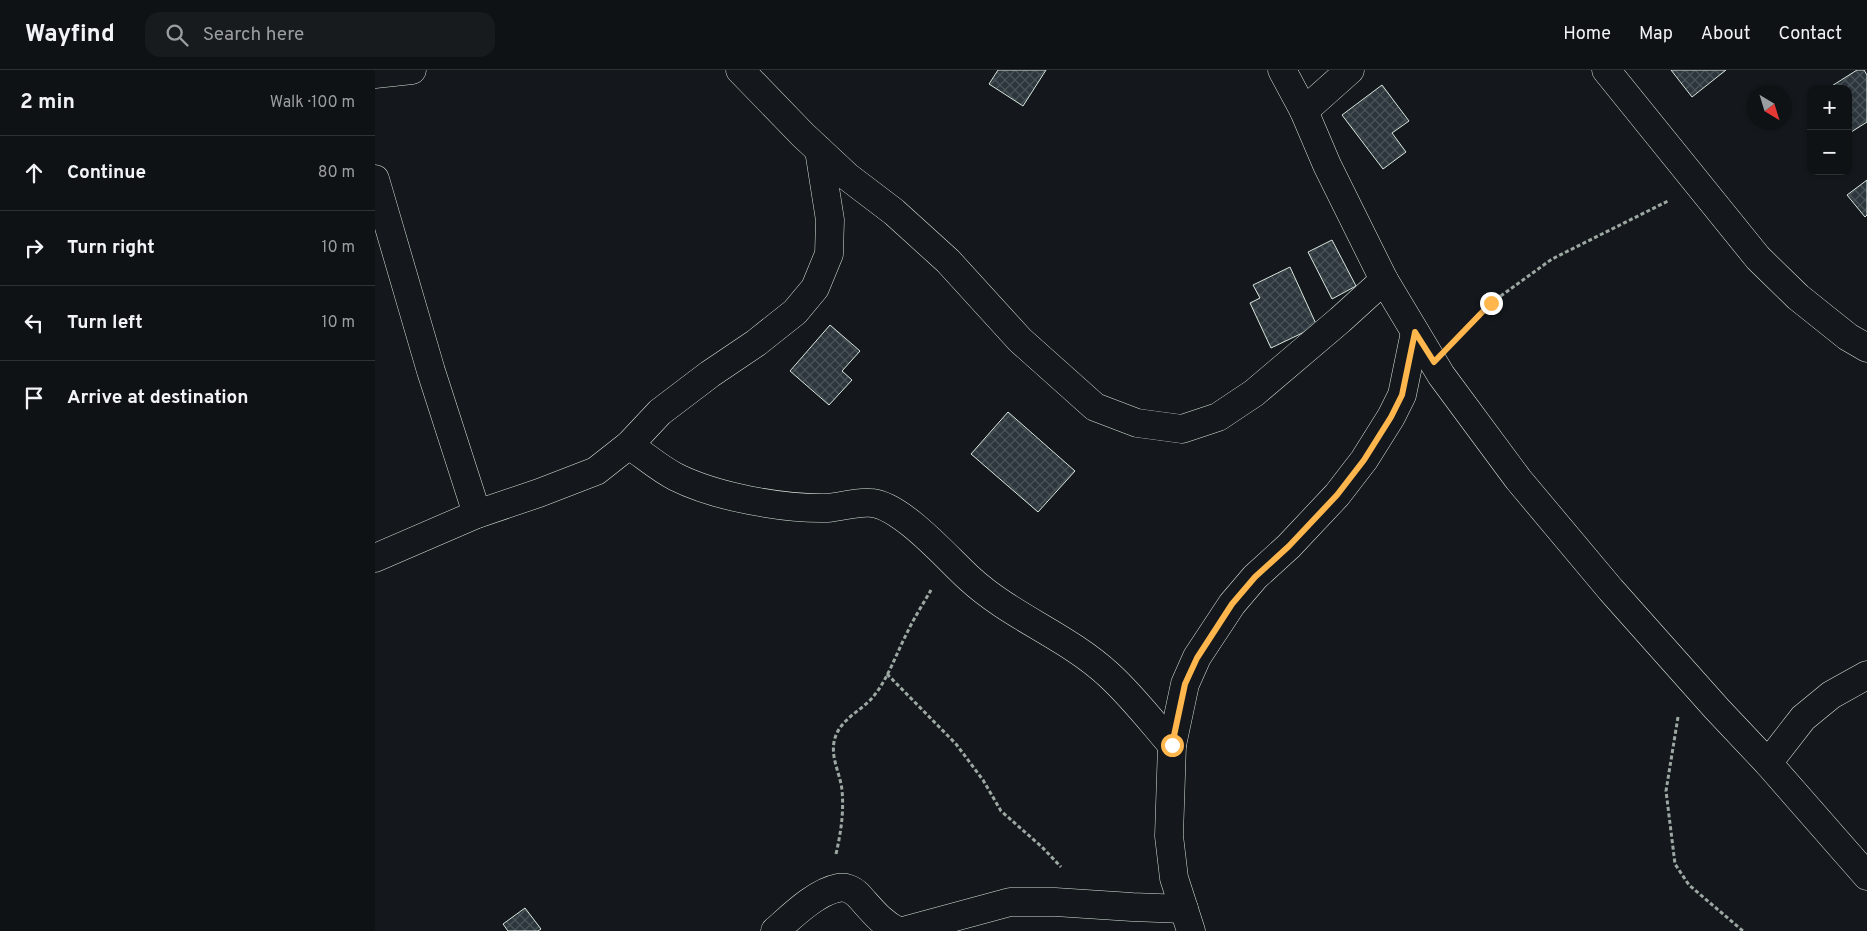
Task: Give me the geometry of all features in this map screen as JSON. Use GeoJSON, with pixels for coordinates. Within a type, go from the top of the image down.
{"type":"FeatureCollection","features":[{"type":"Feature","properties":{"kind":"street"},"geometry":{"type":"LineString","coordinates":[[375,74],[412,70]]}},
{"type":"Feature","properties":{"kind":"street"},"geometry":{"type":"LineString","coordinates":[[740,70],[848,177],[894,212],[941,255],[1021,340],[1095,407],[1137,423],[1182,428],[1218,417],[1254,393],[1384,280]]}},
{"type":"Feature","properties":{"kind":"street"},"geometry":{"type":"LineString","coordinates":[[1282,70],[1304,111],[1327,165],[1384,280],[1441,375],[1518,479],[1611,590],[1768,763],[1867,876]]}},
{"type":"Feature","properties":{"kind":"street"},"geometry":{"type":"LineString","coordinates":[[1304,111],[1350,70]]}},
{"type":"Feature","properties":{"kind":"street"},"geometry":{"type":"LineString","coordinates":[[1606,70],[1758,258],[1798,297],[1848,337],[1867,348]]}},
{"type":"Feature","properties":{"kind":"street"},"geometry":{"type":"LineString","coordinates":[[375,558],[477,514],[596,471],[629,445],[660,412],[710,374],[756,343],[795,312],[815,288],[829,254],[830,220],[819,150]]}},
{"type":"Feature","properties":{"kind":"street"},"geometry":{"type":"LineString","coordinates":[[375,179],[431,371],[477,514]]}},
{"type":"Feature","properties":{"kind":"street"},"geometry":{"type":"LineString","coordinates":[[903,931],[974,910],[1010,902],[1055,902],[1095,905],[1187,920],[1174,878],[1169,836],[1172,745],[1185,684],[1197,658],[1232,604],[1255,577],[1289,546],[1337,495],[1364,460],[1391,417],[1402,395],[1415,332]]}},
{"type":"Feature","properties":{"kind":"street"},"geometry":{"type":"LineString","coordinates":[[629,445],[676,477],[723,494],[780,506],[827,508],[872,502],[896,511],[970,579],[997,601],[1066,642],[1108,674],[1172,745]]}},
{"type":"Feature","properties":{"kind":"street"},"geometry":{"type":"LineString","coordinates":[[1768,763],[1803,718],[1831,695],[1867,675]]}},
{"type":"Feature","properties":{"kind":"street"},"geometry":{"type":"LineString","coordinates":[[775,931],[825,893],[839,887],[849,889],[857,894],[874,914],[889,927],[898,931]]}},
{"type":"Feature","properties":{"kind":"path"},"geometry":{"type":"LineString","coordinates":[[1434,362],[1491,303],[1552,259],[1699,185]]}},
{"type":"Feature","properties":{"kind":"path"},"geometry":{"type":"LineString","coordinates":[[825,893],[842,826],[842,787],[834,763],[834,742],[838,729],[873,696],[887,674],[907,631],[950,559]]}},
{"type":"Feature","properties":{"kind":"path"},"geometry":{"type":"LineString","coordinates":[[1685,673],[1666,791],[1675,864],[1689,885],[1743,931]]}},
{"type":"Feature","properties":{"kind":"path"},"geometry":{"type":"LineString","coordinates":[[887,674],[956,744],[983,780],[1001,811],[1042,847],[1095,905]]}},
{"type":"Feature","properties":{"kind":"building"},"geometry":{"type":"Polygon","coordinates":[[[998,70],[1046,70],[1023,106],[989,84],[998,70]]]}},
{"type":"Feature","properties":{"kind":"building"},"geometry":{"type":"Polygon","coordinates":[[[1671,70],[1726,70],[1692,97],[1671,70]]]}},
{"type":"Feature","properties":{"kind":"building"},"geometry":{"type":"Polygon","coordinates":[[[1857,70],[1864,70],[1867,75],[1867,122],[1852,131],[1852,85],[1833,85],[1857,70]]]}},
{"type":"Feature","properties":{"kind":"building"},"geometry":{"type":"Polygon","coordinates":[[[1382,85],[1409,121],[1392,133],[1406,152],[1383,169],[1342,115],[1382,85]]]}},
{"type":"Feature","properties":{"kind":"building"},"geometry":{"type":"Polygon","coordinates":[[[1867,180],[1867,215],[1865,217],[1847,195],[1867,180]]]}},
{"type":"Feature","properties":{"kind":"building"},"geometry":{"type":"Polygon","coordinates":[[[1332,240],[1356,286],[1332,299],[1308,252],[1332,240]]]}},
{"type":"Feature","properties":{"kind":"building"},"geometry":{"type":"Polygon","coordinates":[[[1290,267],[1317,326],[1271,348],[1250,303],[1260,298],[1253,285],[1290,267]]]}},
{"type":"Feature","properties":{"kind":"building"},"geometry":{"type":"Polygon","coordinates":[[[830,325],[860,351],[842,371],[852,380],[829,405],[790,371],[830,325]]]}},
{"type":"Feature","properties":{"kind":"building"},"geometry":{"type":"Polygon","coordinates":[[[1008,412],[1075,471],[1038,512],[971,454],[1008,412]]]}},
{"type":"Feature","properties":{"kind":"building"},"geometry":{"type":"Polygon","coordinates":[[[525,908],[541,929],[538,931],[508,931],[503,924],[525,908]]]}},
{"type":"Feature","properties":{"kind":"route"},"geometry":{"type":"LineString","coordinates":[[1172,745],[1185,684],[1209,637],[1232,604],[1255,577],[1289,546],[1337,495],[1364,460],[1391,417],[1402,395],[1415,332],[1434,362],[1491,303]]}}]}
